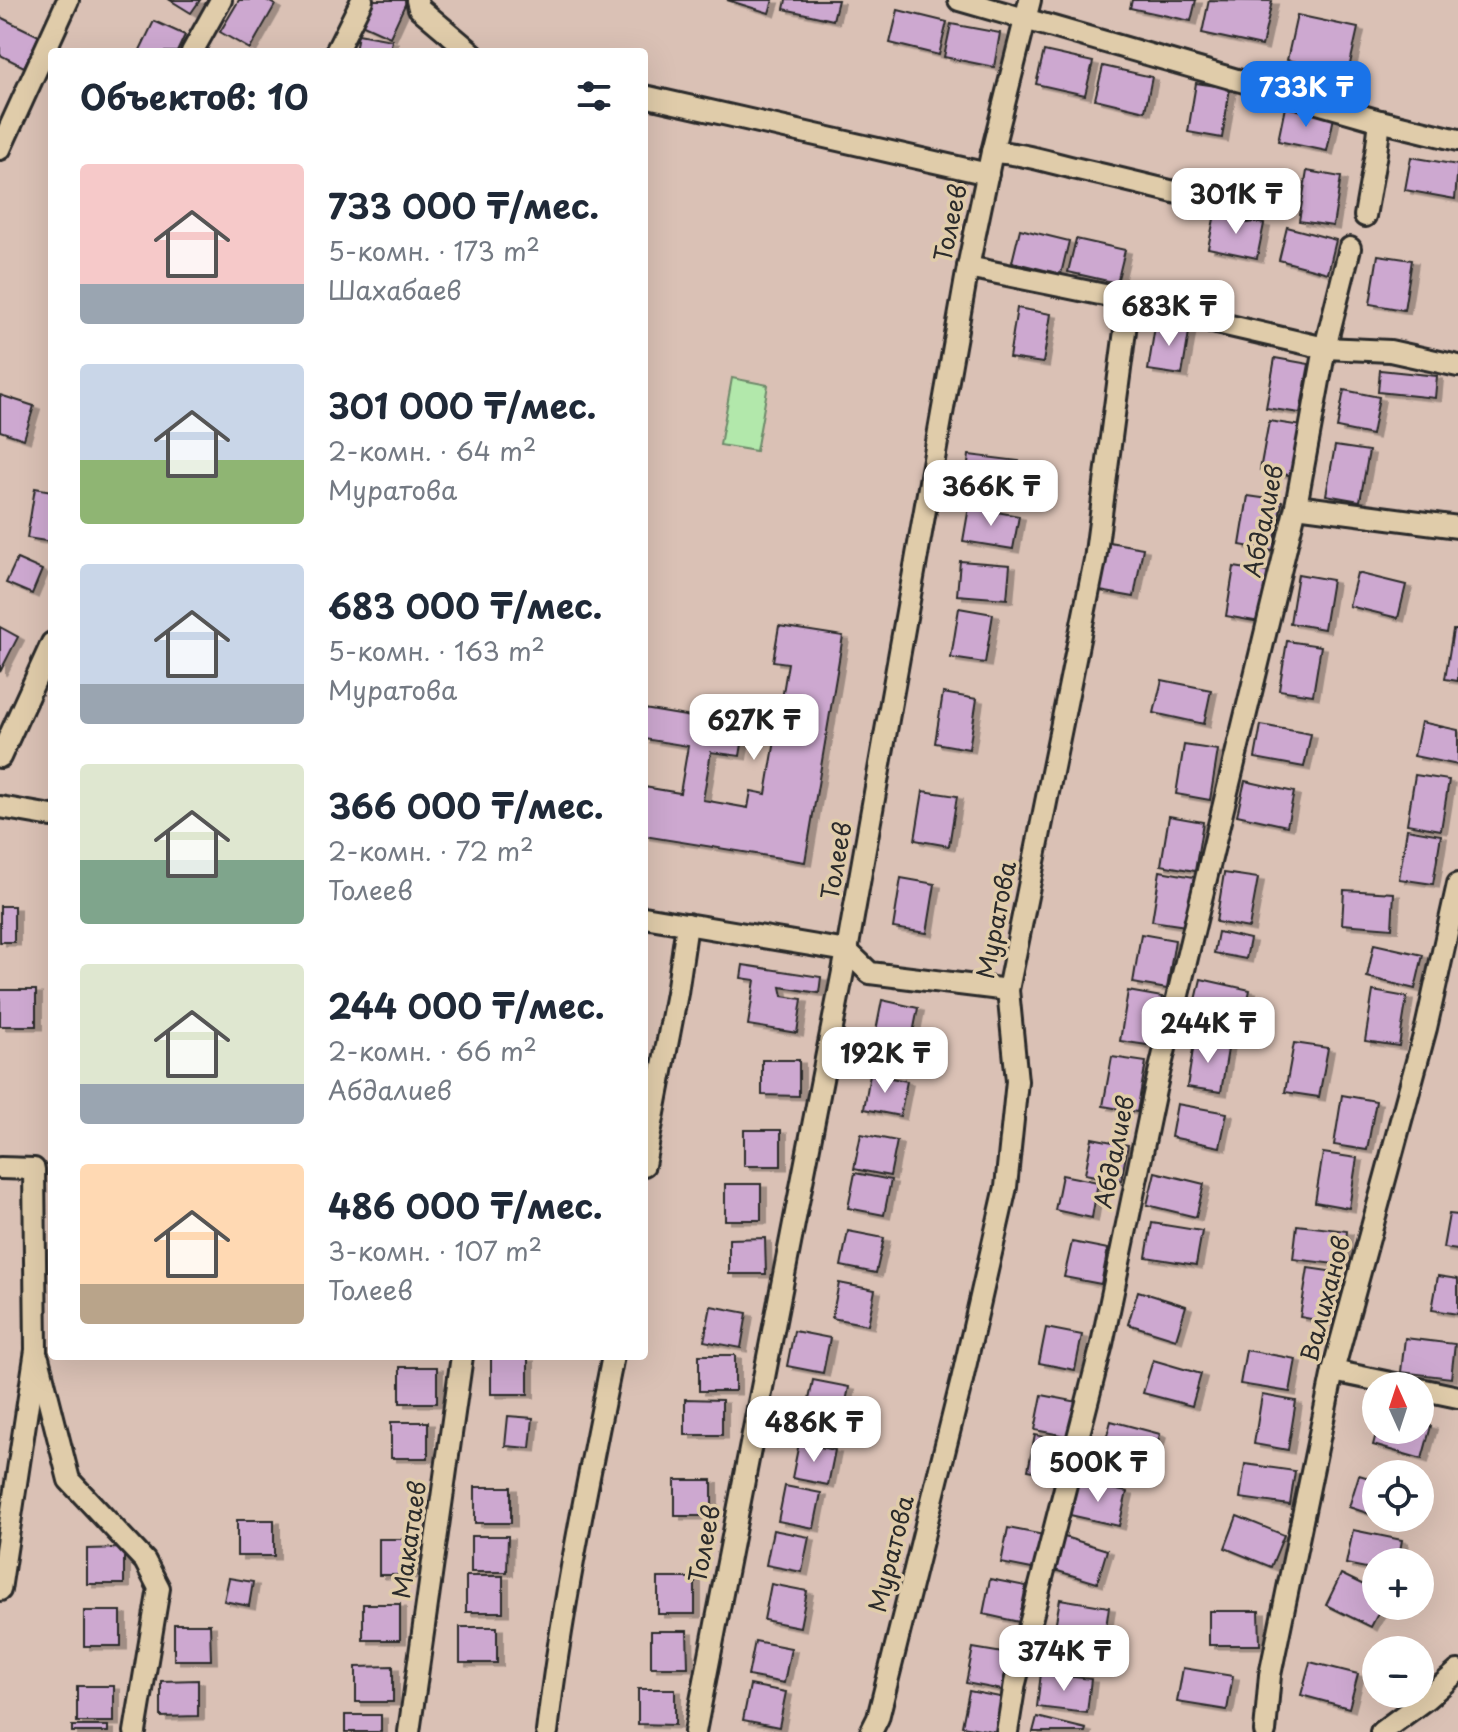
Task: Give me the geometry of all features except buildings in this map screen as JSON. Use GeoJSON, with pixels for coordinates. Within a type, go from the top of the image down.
{"type":"FeatureCollection","features":[{"type":"Feature","properties":{"kind":"street"},"geometry":{"type":"LineString","coordinates":[[0,149],[8,106],[68,0]]}},
{"type":"Feature","properties":{"kind":"street"},"geometry":{"type":"LineString","coordinates":[[194,48],[221,0]]}},
{"type":"Feature","properties":{"kind":"street"},"geometry":{"type":"LineString","coordinates":[[338,48],[362,0]]}},
{"type":"Feature","properties":{"kind":"street"},"geometry":{"type":"LineString","coordinates":[[417,0],[419,8],[466,48]]}},
{"type":"Feature","properties":{"kind":"street"},"geometry":{"type":"LineString","coordinates":[[959,0],[1028,9],[1380,121],[1458,140]]}},
{"type":"Feature","properties":{"kind":"street","name":"Толеев"},"geometry":{"type":"LineString","coordinates":[[695,1732],[847,951],[968,267],[992,152],[1028,9]]}},
{"type":"Feature","properties":{"kind":"street"},"geometry":{"type":"LineString","coordinates":[[648,97],[988,174]]}},
{"type":"Feature","properties":{"kind":"street"},"geometry":{"type":"LineString","coordinates":[[1365,216],[1380,121]]}},
{"type":"Feature","properties":{"kind":"street"},"geometry":{"type":"LineString","coordinates":[[992,152],[1016,153],[1248,211]]}},
{"type":"Feature","properties":{"kind":"street","name":"Абдалиев"},"geometry":{"type":"LineString","coordinates":[[1007,1732],[1015,1683],[1102,1344],[1155,1090],[1296,506],[1325,348],[1350,248]]}},
{"type":"Feature","properties":{"kind":"street"},"geometry":{"type":"LineString","coordinates":[[968,267],[1129,300],[1325,348],[1390,351],[1458,366]]}},
{"type":"Feature","properties":{"kind":"street","name":"Муратова"},"geometry":{"type":"LineString","coordinates":[[871,1732],[878,1718],[1006,1187],[1017,1081],[1008,990],[1095,560],[1129,300]]}},
{"type":"Feature","properties":{"kind":"street"},"geometry":{"type":"LineString","coordinates":[[1296,506],[1458,527]]}},
{"type":"Feature","properties":{"kind":"street"},"geometry":{"type":"LineString","coordinates":[[0,757],[48,652]]}},
{"type":"Feature","properties":{"kind":"street"},"geometry":{"type":"LineString","coordinates":[[0,807],[48,815]]}},
{"type":"Feature","properties":{"kind":"street","name":"Валиханов"},"geometry":{"type":"LineString","coordinates":[[1265,1732],[1270,1675],[1333,1371],[1426,1028],[1458,884]]}},
{"type":"Feature","properties":{"kind":"street"},"geometry":{"type":"LineString","coordinates":[[648,918],[847,951],[870,973],[1008,990]]}},
{"type":"Feature","properties":{"kind":"street"},"geometry":{"type":"LineString","coordinates":[[648,1144],[687,924]]}},
{"type":"Feature","properties":{"kind":"street"},"geometry":{"type":"LineString","coordinates":[[0,1168],[34,1169],[36,1350],[0,1590]]}},
{"type":"Feature","properties":{"kind":"street"},"geometry":{"type":"LineString","coordinates":[[36,1350],[69,1480],[145,1561],[159,1588],[135,1732]]}},
{"type":"Feature","properties":{"kind":"street","name":"Макатаев"},"geometry":{"type":"LineString","coordinates":[[409,1732],[461,1360]]}},
{"type":"Feature","properties":{"kind":"street"},"geometry":{"type":"LineString","coordinates":[[547,1732],[588,1477],[612,1360]]}},
{"type":"Feature","properties":{"kind":"street"},"geometry":{"type":"LineString","coordinates":[[1333,1371],[1362,1377]]}},
{"type":"Feature","properties":{"kind":"street"},"geometry":{"type":"LineString","coordinates":[[1434,1392],[1458,1397]]}},
{"type":"Feature","properties":{"kind":"street"},"geometry":{"type":"LineString","coordinates":[[1381,1732],[1458,1671]]}},
{"type":"Feature","properties":{"kind":"green space"},"geometry":{"type":"Polygon","coordinates":[[[732,378],[768,385],[756,451],[720,445],[732,378]]]}}]}
